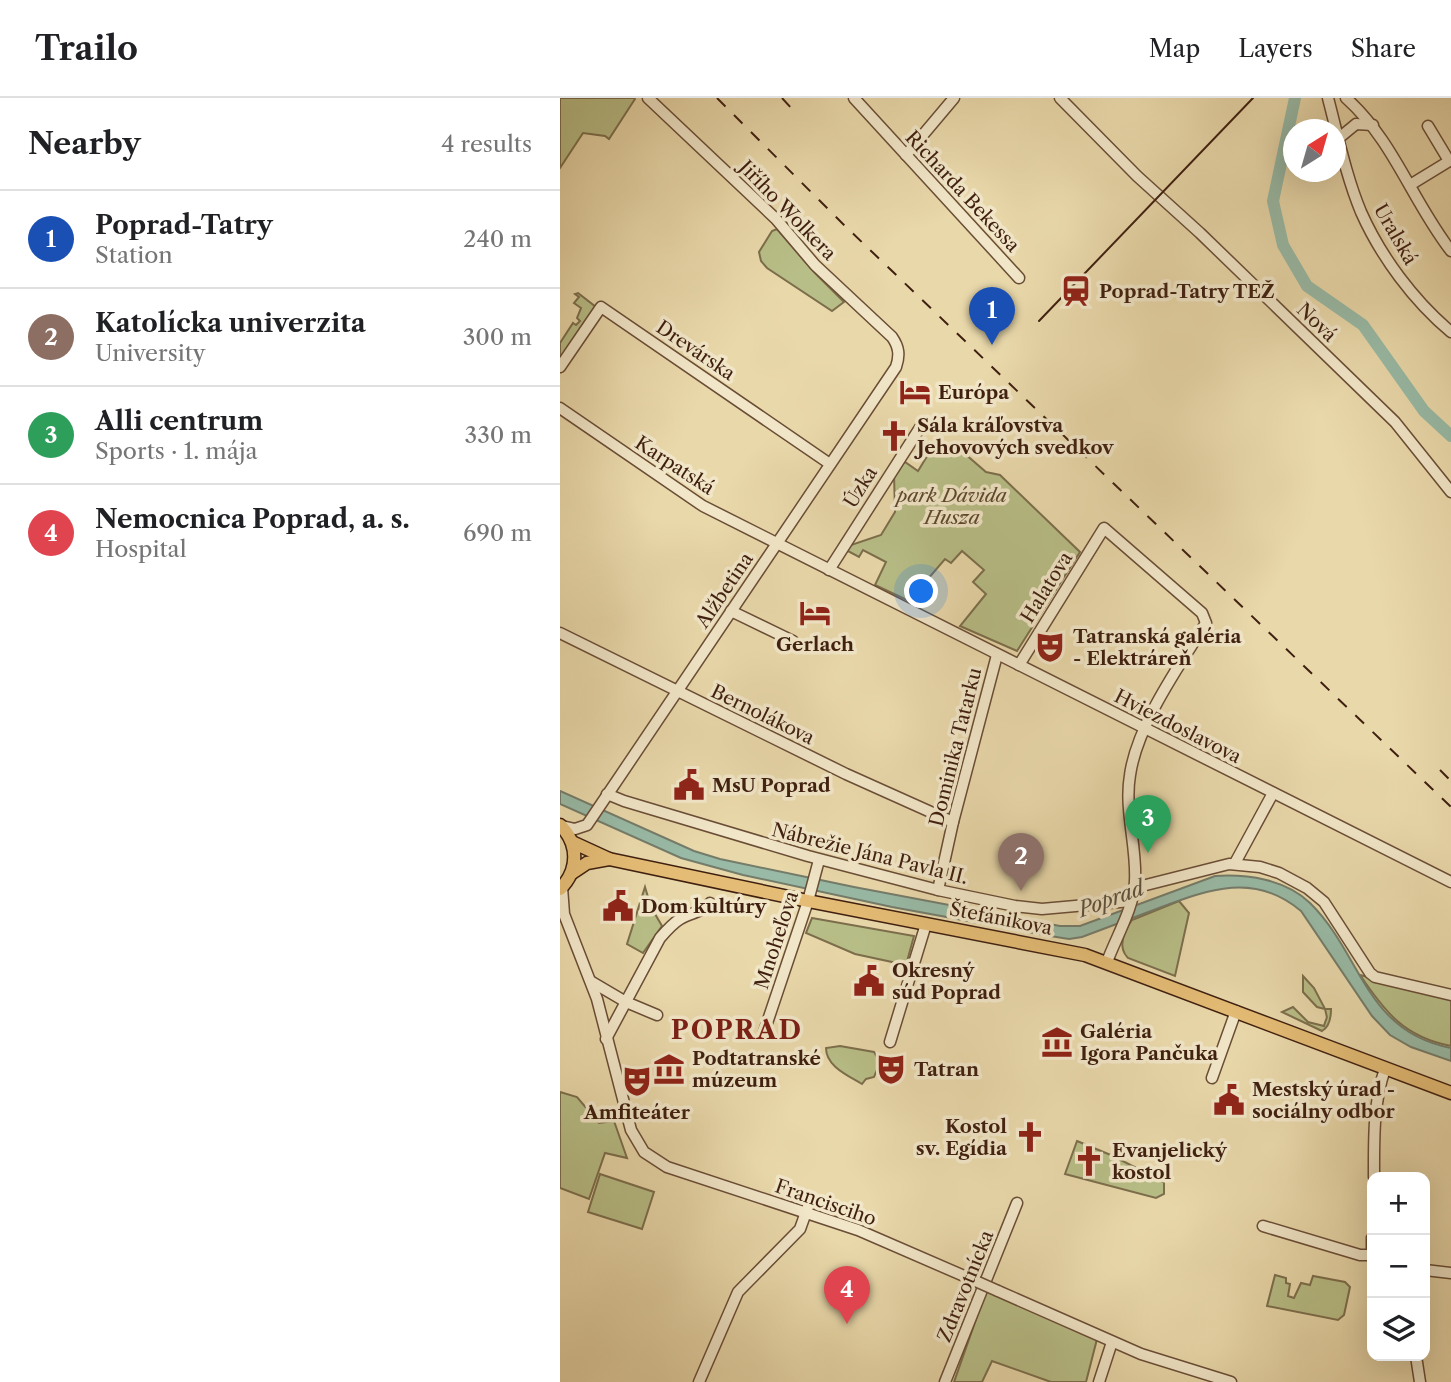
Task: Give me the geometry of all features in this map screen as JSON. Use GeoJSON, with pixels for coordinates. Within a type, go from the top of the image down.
{"type":"FeatureCollection","features":[{"type":"Feature","properties":{"kind":"main road"},"geometry":{"type":"LineString","coordinates":[[561,826],[572,842],[575,858],[572,873]]}},
{"type":"Feature","properties":{"kind":"main road","name":"Štefánikova"},"geometry":{"type":"LineString","coordinates":[[572,842],[609,859],[809,897],[926,924],[1060,949],[1107,962],[1451,1093]]}},
{"type":"Feature","properties":{"kind":"main road"},"geometry":{"type":"LineString","coordinates":[[561,888],[572,873],[587,863],[609,859]]}},
{"type":"Feature","properties":{"kind":"street","name":"Jiřího Wolkera"},"geometry":{"type":"LineString","coordinates":[[648,98],[776,219],[815,265],[892,337],[899,350]]}},
{"type":"Feature","properties":{"kind":"street","name":"Richarda Bekessa"},"geometry":{"type":"LineString","coordinates":[[854,98],[1019,278]]}},
{"type":"Feature","properties":{"kind":"street"},"geometry":{"type":"LineString","coordinates":[[906,155],[954,98]]}},
{"type":"Feature","properties":{"kind":"street","name":"Nová"},"geometry":{"type":"LineString","coordinates":[[1060,98],[1137,176],[1200,233],[1395,422],[1451,492]]}},
{"type":"Feature","properties":{"kind":"street","name":"Uralská"},"geometry":{"type":"LineString","coordinates":[[1328,98],[1334,119]]}},
{"type":"Feature","properties":{"kind":"street"},"geometry":{"type":"LineString","coordinates":[[1346,98],[1373,125],[1451,251]]}},
{"type":"Feature","properties":{"kind":"street"},"geometry":{"type":"LineString","coordinates":[[1346,132],[1356,124],[1373,125]]}},
{"type":"Feature","properties":{"kind":"street"},"geometry":{"type":"LineString","coordinates":[[1409,185],[1450,160],[1428,126]]}},
{"type":"Feature","properties":{"kind":"street","name":"Uralská"},"geometry":{"type":"LineString","coordinates":[[1346,165],[1351,185],[1370,230],[1390,264],[1414,295],[1451,332]]}},
{"type":"Feature","properties":{"kind":"street","name":"Drevárska"},"geometry":{"type":"LineString","coordinates":[[560,367],[601,307],[830,464]]}},
{"type":"Feature","properties":{"kind":"street","name":"Alžbetina"},"geometry":{"type":"LineString","coordinates":[[561,826],[575,829],[587,825],[896,367],[899,350]]}},
{"type":"Feature","properties":{"kind":"street","name":"Karpatská"},"geometry":{"type":"LineString","coordinates":[[560,408],[689,497],[777,543]]}},
{"type":"Feature","properties":{"kind":"street","name":"Úzka"},"geometry":{"type":"LineString","coordinates":[[829,570],[923,423]]}},
{"type":"Feature","properties":{"kind":"street","name":"Halatova"},"geometry":{"type":"LineString","coordinates":[[1019,665],[1104,528],[1202,613],[1206,623],[1143,728]]}},
{"type":"Feature","properties":{"kind":"street","name":"Hviezdoslavova"},"geometry":{"type":"LineString","coordinates":[[777,543],[1451,882]]}},
{"type":"Feature","properties":{"kind":"street"},"geometry":{"type":"LineString","coordinates":[[731,611],[793,641]]}},
{"type":"Feature","properties":{"kind":"street","name":"Bernolákova"},"geometry":{"type":"LineString","coordinates":[[560,633],[846,774],[953,822]]}},
{"type":"Feature","properties":{"kind":"street","name":"Dominika Tatarku"},"geometry":{"type":"LineString","coordinates":[[938,890],[997,655]]}},
{"type":"Feature","properties":{"kind":"street"},"geometry":{"type":"LineString","coordinates":[[1107,962],[1135,888],[1135,850],[1129,783],[1136,746],[1143,728]]}},
{"type":"Feature","properties":{"kind":"street"},"geometry":{"type":"LineString","coordinates":[[1235,863],[1273,793]]}},
{"type":"Feature","properties":{"kind":"street","name":"Nábrežie Jána Pavla II."},"geometry":{"type":"LineString","coordinates":[[604,799],[624,801],[819,860],[938,890],[1042,909],[1130,904]]}},
{"type":"Feature","properties":{"kind":"street","name":"Mnoheľova"},"geometry":{"type":"LineString","coordinates":[[765,1032],[819,860]]}},
{"type":"Feature","properties":{"kind":"street"},"geometry":{"type":"LineString","coordinates":[[1135,888],[1235,863],[1279,873],[1316,895],[1332,912],[1370,973],[1376,977],[1451,995]]}},
{"type":"Feature","properties":{"kind":"street","name":"Francisciho"},"geometry":{"type":"LineString","coordinates":[[561,888],[562,912],[592,982],[631,1130],[644,1152],[667,1167],[858,1230],[1153,1359],[1231,1382]]}},
{"type":"Feature","properties":{"kind":"street"},"geometry":{"type":"LineString","coordinates":[[606,1039],[647,958],[667,929],[681,919],[705,909],[710,903]]}},
{"type":"Feature","properties":{"kind":"street"},"geometry":{"type":"LineString","coordinates":[[890,1042],[926,924]]}},
{"type":"Feature","properties":{"kind":"street"},"geometry":{"type":"LineString","coordinates":[[592,982],[626,1002],[657,1015]]}},
{"type":"Feature","properties":{"kind":"street"},"geometry":{"type":"LineString","coordinates":[[1212,1078],[1236,1012]]}},
{"type":"Feature","properties":{"kind":"street"},"geometry":{"type":"LineString","coordinates":[[1374,1172],[1376,1112],[1385,1069]]}},
{"type":"Feature","properties":{"kind":"street"},"geometry":{"type":"LineString","coordinates":[[699,1382],[738,1292],[800,1229],[810,1201]]}},
{"type":"Feature","properties":{"kind":"street","name":"Zdravotnícka"},"geometry":{"type":"LineString","coordinates":[[945,1382],[1017,1203]]}},
{"type":"Feature","properties":{"kind":"street"},"geometry":{"type":"LineString","coordinates":[[1263,1226],[1367,1255]]}},
{"type":"Feature","properties":{"kind":"street"},"geometry":{"type":"LineString","coordinates":[[1430,1271],[1451,1273]]}},
{"type":"Feature","properties":{"kind":"street"},"geometry":{"type":"LineString","coordinates":[[1099,1382],[1112,1342]]}},
{"type":"Feature","properties":{"kind":"street"},"geometry":{"type":"LineString","coordinates":[[1417,1361],[1420,1382]]}},
{"type":"Feature","properties":{"kind":"green space"},"geometry":{"type":"Polygon","coordinates":[[[560,98],[635,99],[609,139],[583,133],[560,168],[560,98]]]}},
{"type":"Feature","properties":{"kind":"green space"},"geometry":{"type":"Polygon","coordinates":[[[777,229],[844,302],[832,311],[767,268],[761,261],[759,252],[772,231],[777,229]]]}},
{"type":"Feature","properties":{"kind":"green space"},"geometry":{"type":"Polygon","coordinates":[[[578,293],[596,307],[560,362],[560,343],[573,323],[576,325],[580,321],[577,318],[581,308],[574,303],[579,297],[575,294],[578,293]]]}},
{"type":"Feature","properties":{"kind":"green space","name":"park Dávida Husza"},"geometry":{"type":"Polygon","coordinates":[[[937,440],[948,451],[957,447],[986,472],[1000,475],[1080,552],[1017,651],[960,626],[986,594],[973,582],[984,570],[962,551],[951,563],[945,559],[909,601],[875,585],[886,562],[863,550],[859,557],[846,550],[848,546],[881,535],[895,512],[894,474],[905,462],[918,471],[937,440]]]}},
{"type":"Feature","properties":{"kind":"green space"},"geometry":{"type":"Polygon","coordinates":[[[645,887],[651,907],[662,926],[643,953],[627,944],[645,887]]]}},
{"type":"Feature","properties":{"kind":"green space"},"geometry":{"type":"Polygon","coordinates":[[[1179,901],[1189,913],[1175,976],[1128,958],[1122,944],[1132,920],[1179,901]]]}},
{"type":"Feature","properties":{"kind":"green space"},"geometry":{"type":"Polygon","coordinates":[[[812,918],[914,936],[906,965],[855,954],[806,933],[812,918]]]}},
{"type":"Feature","properties":{"kind":"green space"},"geometry":{"type":"Polygon","coordinates":[[[1360,975],[1451,997],[1451,1046],[1420,1036],[1397,1021],[1360,975]]]}},
{"type":"Feature","properties":{"kind":"green space"},"geometry":{"type":"Polygon","coordinates":[[[1303,976],[1314,988],[1325,1009],[1317,1007],[1303,992],[1303,976]]]}},
{"type":"Feature","properties":{"kind":"green space"},"geometry":{"type":"Polygon","coordinates":[[[1293,1007],[1308,1022],[1324,1026],[1327,1018],[1325,1009],[1331,1009],[1331,1015],[1322,1031],[1282,1012],[1293,1007]]]}},
{"type":"Feature","properties":{"kind":"green space"},"geometry":{"type":"Polygon","coordinates":[[[840,1046],[874,1052],[880,1062],[874,1077],[866,1079],[862,1084],[833,1065],[826,1048],[840,1046]]]}},
{"type":"Feature","properties":{"kind":"green space"},"geometry":{"type":"Polygon","coordinates":[[[560,1092],[577,1097],[599,1123],[614,1121],[627,1158],[605,1153],[589,1199],[560,1188],[560,1092]]]}},
{"type":"Feature","properties":{"kind":"green space"},"geometry":{"type":"Polygon","coordinates":[[[1077,1141],[1164,1182],[1164,1194],[1156,1198],[1065,1174],[1077,1141]]]}},
{"type":"Feature","properties":{"kind":"green space"},"geometry":{"type":"Polygon","coordinates":[[[600,1174],[654,1192],[642,1229],[588,1212],[600,1174]]]}},
{"type":"Feature","properties":{"kind":"green space"},"geometry":{"type":"Polygon","coordinates":[[[1275,1275],[1286,1278],[1286,1283],[1290,1284],[1288,1296],[1294,1298],[1301,1283],[1310,1285],[1313,1276],[1345,1282],[1350,1287],[1344,1315],[1338,1320],[1267,1306],[1275,1275]]]}},
{"type":"Feature","properties":{"kind":"green space"},"geometry":{"type":"Polygon","coordinates":[[[986,1291],[1097,1339],[1086,1382],[1051,1382],[992,1361],[982,1382],[954,1382],[986,1291]]]}},
{"type":"Feature","properties":{"kind":"shaded area"},"geometry":{"type":"Polygon","coordinates":[[[560,791],[694,851],[720,859],[1060,926],[1080,926],[1215,876],[1253,877],[1277,883],[1300,895],[1328,923],[1382,1008],[1400,1025],[1422,1039],[1451,1048],[1451,1061],[1411,1047],[1390,1035],[1372,1016],[1301,911],[1266,891],[1249,888],[1214,890],[1082,937],[1069,939],[892,907],[743,875],[681,858],[560,804],[560,791]]]}},
{"type":"Feature","properties":{"kind":"waterway"},"geometry":{"type":"LineString","coordinates":[[1295,98],[1273,201],[1283,245],[1307,286],[1363,325],[1424,411],[1451,436]]}},
{"type":"Feature","properties":{"kind":"tram line"},"geometry":{"type":"LineString","coordinates":[[1039,321],[1253,98]]}},
{"type":"Feature","properties":{"kind":"railway"},"geometry":{"type":"LineString","coordinates":[[717,98],[843,224],[1451,807]]}},
{"type":"Feature","properties":{"kind":"railway"},"geometry":{"type":"LineString","coordinates":[[782,98],[794,111]]}},
{"type":"Feature","properties":{"kind":"railway"},"geometry":{"type":"LineString","coordinates":[[1440,770],[1451,781]]}},
{"type":"Feature","properties":{"kind":"place","name":"Poprad-Tatry TEŽ"},"geometry":{"type":"Point","coordinates":[1076,291]}},
{"type":"Feature","properties":{"kind":"place","name":"Poprad-Tatry"},"geometry":{"type":"Point","coordinates":[992,345]}},
{"type":"Feature","properties":{"kind":"place","name":"Európa"},"geometry":{"type":"Point","coordinates":[915,392]}},
{"type":"Feature","properties":{"kind":"place","name":"Sála kráľovstva Jehovových svedkov"},"geometry":{"type":"Point","coordinates":[894,436]}},
{"type":"Feature","properties":{"kind":"place","name":"Gerlach"},"geometry":{"type":"Point","coordinates":[815,613]}},
{"type":"Feature","properties":{"kind":"place","name":"Tatranská galéria - Elektráreň"},"geometry":{"type":"Point","coordinates":[1050,647]}},
{"type":"Feature","properties":{"kind":"place","name":"MsU Poprad"},"geometry":{"type":"Point","coordinates":[689,785]}},
{"type":"Feature","properties":{"kind":"place","name":"Alli centrum"},"geometry":{"type":"Point","coordinates":[1148,853]}},
{"type":"Feature","properties":{"kind":"place","name":"Katolícka univerzita"},"geometry":{"type":"Point","coordinates":[1021,891]}},
{"type":"Feature","properties":{"kind":"place","name":"Dom kultúry"},"geometry":{"type":"Point","coordinates":[618,906]}},
{"type":"Feature","properties":{"kind":"place","name":"Okresný súd Poprad"},"geometry":{"type":"Point","coordinates":[869,981]}},
{"type":"Feature","properties":{"kind":"place","name":"Galéria Igora Pančuka"},"geometry":{"type":"Point","coordinates":[1057,1042]}},
{"type":"Feature","properties":{"kind":"place","name":"Podtatranské múzeum"},"geometry":{"type":"Point","coordinates":[669,1069]}},
{"type":"Feature","properties":{"kind":"place","name":"Tatran"},"geometry":{"type":"Point","coordinates":[891,1069]}},
{"type":"Feature","properties":{"kind":"place","name":"Amfiteáter"},"geometry":{"type":"Point","coordinates":[637,1081]}},
{"type":"Feature","properties":{"kind":"place","name":"Mestský úrad - sociálny odbor"},"geometry":{"type":"Point","coordinates":[1229,1100]}},
{"type":"Feature","properties":{"kind":"place","name":"Kostol sv. Egídia"},"geometry":{"type":"Point","coordinates":[1030,1137]}},
{"type":"Feature","properties":{"kind":"place","name":"Evanjelický kostol"},"geometry":{"type":"Point","coordinates":[1089,1161]}},
{"type":"Feature","properties":{"kind":"place","name":"Nemocnica Poprad, a. s."},"geometry":{"type":"Point","coordinates":[847,1324]}},
{"type":"Feature","properties":{"kind":"district","name":"POPRAD"},"geometry":{"type":"Point","coordinates":[737,1030]}},
{"type":"Feature","properties":{"kind":"water label","name":"Poprad"},"geometry":{"type":"Point","coordinates":[1111,899]}}]}
